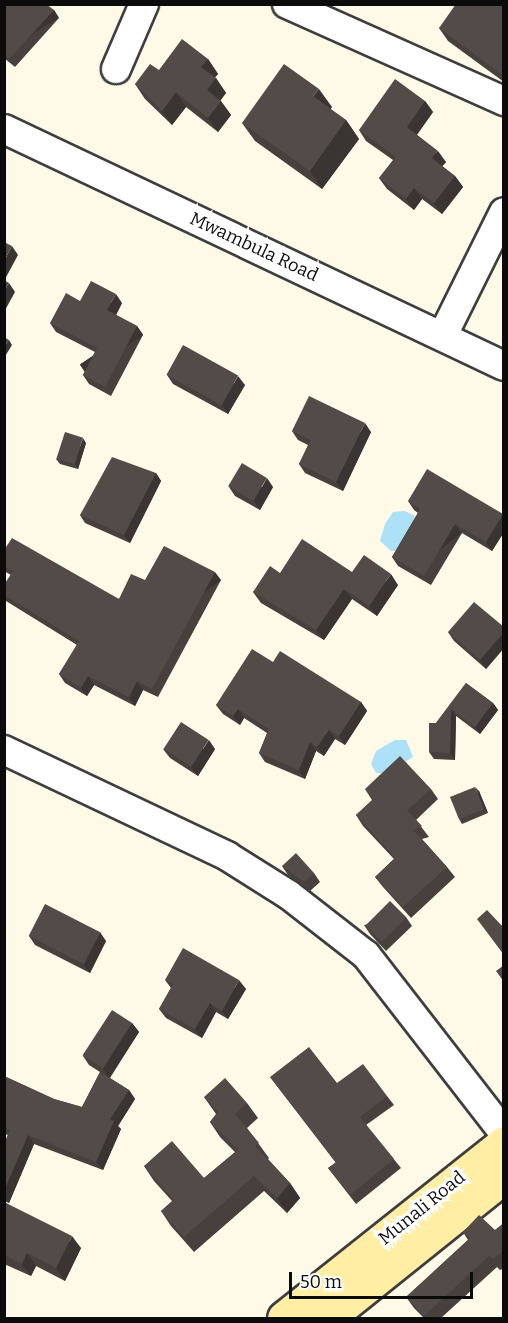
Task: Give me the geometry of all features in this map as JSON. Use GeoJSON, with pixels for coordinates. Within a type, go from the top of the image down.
{"type":"FeatureCollection","features":[{"type":"Feature","properties":{"kind":"main road","name":"Munali Road"},"geometry":{"type":"LineString","coordinates":[[284,1318],[504,1143]]}},
{"type":"Feature","properties":{"kind":"main road","name":"Munali Road"},"geometry":{"type":"LineString","coordinates":[[327,1318],[504,1176]]}},
{"type":"Feature","properties":{"kind":"street"},"geometry":{"type":"LineString","coordinates":[[116,69],[144,4]]}},
{"type":"Feature","properties":{"kind":"street"},"geometry":{"type":"LineString","coordinates":[[287,4],[504,101]]}},
{"type":"Feature","properties":{"kind":"street","name":"Mwambula Road"},"geometry":{"type":"LineString","coordinates":[[4,129],[443,335],[504,366]]}},
{"type":"Feature","properties":{"kind":"street"},"geometry":{"type":"LineString","coordinates":[[443,335],[504,212]]}},
{"type":"Feature","properties":{"kind":"street"},"geometry":{"type":"LineString","coordinates":[[4,750],[226,856],[289,895],[366,955],[504,1133]]}},
{"type":"Feature","properties":{"kind":"water"},"geometry":{"type":"Polygon","coordinates":[[[405,511],[415,516],[400,551],[391,551],[380,541],[385,524],[393,512],[405,511]]]}},
{"type":"Feature","properties":{"kind":"water"},"geometry":{"type":"Polygon","coordinates":[[[395,740],[406,740],[413,757],[387,773],[376,773],[371,764],[376,751],[395,740]]]}},
{"type":"Feature","properties":{"kind":"building"},"geometry":{"type":"Polygon","coordinates":[[[4,4],[46,4],[54,10],[9,59],[4,55],[4,4]]]}},
{"type":"Feature","properties":{"kind":"building"},"geometry":{"type":"Polygon","coordinates":[[[456,4],[504,4],[504,76],[439,28],[456,4]]]}},
{"type":"Feature","properties":{"kind":"building"},"geometry":{"type":"Polygon","coordinates":[[[182,39],[208,59],[201,67],[216,78],[207,90],[221,101],[208,118],[176,92],[162,111],[135,84],[150,64],[159,70],[182,39]]]}},
{"type":"Feature","properties":{"kind":"building"},"geometry":{"type":"Polygon","coordinates":[[[284,64],[319,89],[313,96],[346,120],[310,171],[242,123],[284,64]]]}},
{"type":"Feature","properties":{"kind":"building"},"geometry":{"type":"Polygon","coordinates":[[[395,79],[425,101],[407,127],[438,151],[432,158],[455,176],[434,203],[414,188],[406,199],[379,178],[396,157],[359,130],[395,79]]]}},
{"type":"Feature","properties":{"kind":"building"},"geometry":{"type":"Polygon","coordinates":[[[4,242],[12,246],[4,261],[4,242]]]}},
{"type":"Feature","properties":{"kind":"building"},"geometry":{"type":"Polygon","coordinates":[[[4,280],[9,283],[4,291],[4,280]]]}},
{"type":"Feature","properties":{"kind":"building"},"geometry":{"type":"Polygon","coordinates":[[[91,281],[116,294],[107,310],[137,326],[105,387],[83,375],[97,348],[50,323],[66,293],[80,301],[91,281]]]}},
{"type":"Feature","properties":{"kind":"building"},"geometry":{"type":"Polygon","coordinates":[[[4,337],[9,340],[4,347],[4,337]]]}},
{"type":"Feature","properties":{"kind":"building"},"geometry":{"type":"Polygon","coordinates":[[[183,345],[238,376],[222,405],[167,375],[183,345]]]}},
{"type":"Feature","properties":{"kind":"building"},"geometry":{"type":"Polygon","coordinates":[[[309,396],[365,423],[336,482],[299,464],[311,440],[292,431],[309,396]]]}},
{"type":"Feature","properties":{"kind":"building"},"geometry":{"type":"Polygon","coordinates":[[[65,432],[83,438],[74,465],[56,459],[65,432]]]}},
{"type":"Feature","properties":{"kind":"building"},"geometry":{"type":"Polygon","coordinates":[[[112,457],[156,473],[124,535],[80,515],[112,457]]]}},
{"type":"Feature","properties":{"kind":"building"},"geometry":{"type":"Polygon","coordinates":[[[242,463],[267,478],[253,501],[228,486],[242,463]]]}},
{"type":"Feature","properties":{"kind":"building"},"geometry":{"type":"Polygon","coordinates":[[[427,469],[503,514],[486,542],[455,524],[424,576],[392,557],[420,509],[408,501],[427,469]]]}},
{"type":"Feature","properties":{"kind":"building"},"geometry":{"type":"Polygon","coordinates":[[[12,538],[119,599],[131,574],[145,580],[164,546],[215,572],[152,689],[137,681],[129,697],[88,676],[81,688],[59,674],[79,641],[4,595],[4,585],[13,571],[4,566],[4,550],[12,538]]]}},
{"type":"Feature","properties":{"kind":"building"},"geometry":{"type":"Polygon","coordinates":[[[302,539],[352,572],[364,555],[391,574],[369,606],[344,589],[316,630],[253,592],[270,566],[280,573],[302,539]]]}},
{"type":"Feature","properties":{"kind":"building"},"geometry":{"type":"Polygon","coordinates":[[[474,602],[504,627],[504,632],[480,660],[448,632],[474,602]]]}},
{"type":"Feature","properties":{"kind":"building"},"geometry":{"type":"Polygon","coordinates":[[[252,649],[273,662],[280,651],[361,702],[339,736],[329,730],[317,747],[310,742],[299,770],[259,753],[269,729],[238,709],[233,716],[216,705],[252,649]]]}},
{"type":"Feature","properties":{"kind":"building"},"geometry":{"type":"Polygon","coordinates":[[[466,683],[493,703],[475,727],[451,709],[450,753],[429,752],[429,723],[436,723],[466,683]]]}},
{"type":"Feature","properties":{"kind":"building"},"geometry":{"type":"Polygon","coordinates":[[[181,722],[209,740],[191,767],[164,749],[181,722]]]}},
{"type":"Feature","properties":{"kind":"building"},"geometry":{"type":"Polygon","coordinates":[[[400,756],[431,789],[407,810],[422,826],[413,830],[447,867],[403,907],[375,877],[395,858],[356,815],[374,799],[365,789],[400,756]]]}},
{"type":"Feature","properties":{"kind":"building"},"geometry":{"type":"Polygon","coordinates":[[[475,787],[484,809],[459,819],[450,797],[475,787]]]}},
{"type":"Feature","properties":{"kind":"building"},"geometry":{"type":"Polygon","coordinates":[[[296,853],[314,873],[304,882],[282,866],[296,853]]]}},
{"type":"Feature","properties":{"kind":"building"},"geometry":{"type":"Polygon","coordinates":[[[390,901],[406,917],[382,942],[365,926],[390,901]]]}},
{"type":"Feature","properties":{"kind":"building"},"geometry":{"type":"Polygon","coordinates":[[[45,904],[100,932],[84,964],[29,936],[45,904]]]}},
{"type":"Feature","properties":{"kind":"building"},"geometry":{"type":"Polygon","coordinates":[[[487,910],[504,928],[504,955],[477,919],[487,910]]]}},
{"type":"Feature","properties":{"kind":"building"},"geometry":{"type":"Polygon","coordinates":[[[183,948],[239,980],[222,1011],[210,1003],[195,1029],[159,1009],[173,984],[165,980],[183,948]]]}},
{"type":"Feature","properties":{"kind":"building"},"geometry":{"type":"Polygon","coordinates":[[[504,965],[504,982],[496,971],[504,965]]]}},
{"type":"Feature","properties":{"kind":"building"},"geometry":{"type":"Polygon","coordinates":[[[112,1010],[132,1023],[103,1068],[83,1055],[112,1010]]]}},
{"type":"Feature","properties":{"kind":"building"},"geometry":{"type":"Polygon","coordinates":[[[309,1047],[337,1083],[363,1064],[387,1096],[360,1117],[394,1159],[350,1195],[328,1168],[336,1162],[270,1077],[309,1047]]]}},
{"type":"Feature","properties":{"kind":"building"},"geometry":{"type":"Polygon","coordinates":[[[100,1072],[129,1090],[110,1119],[114,1121],[96,1162],[28,1135],[4,1191],[4,1144],[10,1130],[4,1128],[4,1076],[54,1099],[82,1107],[100,1072]]]}},
{"type":"Feature","properties":{"kind":"building"},"geometry":{"type":"Polygon","coordinates":[[[225,1078],[247,1103],[235,1114],[259,1143],[255,1146],[290,1183],[277,1198],[254,1176],[184,1237],[161,1211],[174,1200],[144,1166],[172,1141],[204,1178],[238,1150],[210,1122],[218,1112],[204,1097],[225,1078]]]}},
{"type":"Feature","properties":{"kind":"building"},"geometry":{"type":"Polygon","coordinates":[[[4,1202],[72,1236],[56,1268],[27,1253],[22,1264],[4,1255],[4,1202]]]}},
{"type":"Feature","properties":{"kind":"building"},"geometry":{"type":"Polygon","coordinates":[[[479,1215],[495,1230],[504,1223],[504,1250],[493,1259],[489,1256],[424,1316],[406,1297],[470,1238],[463,1232],[479,1215]]]}}]}
